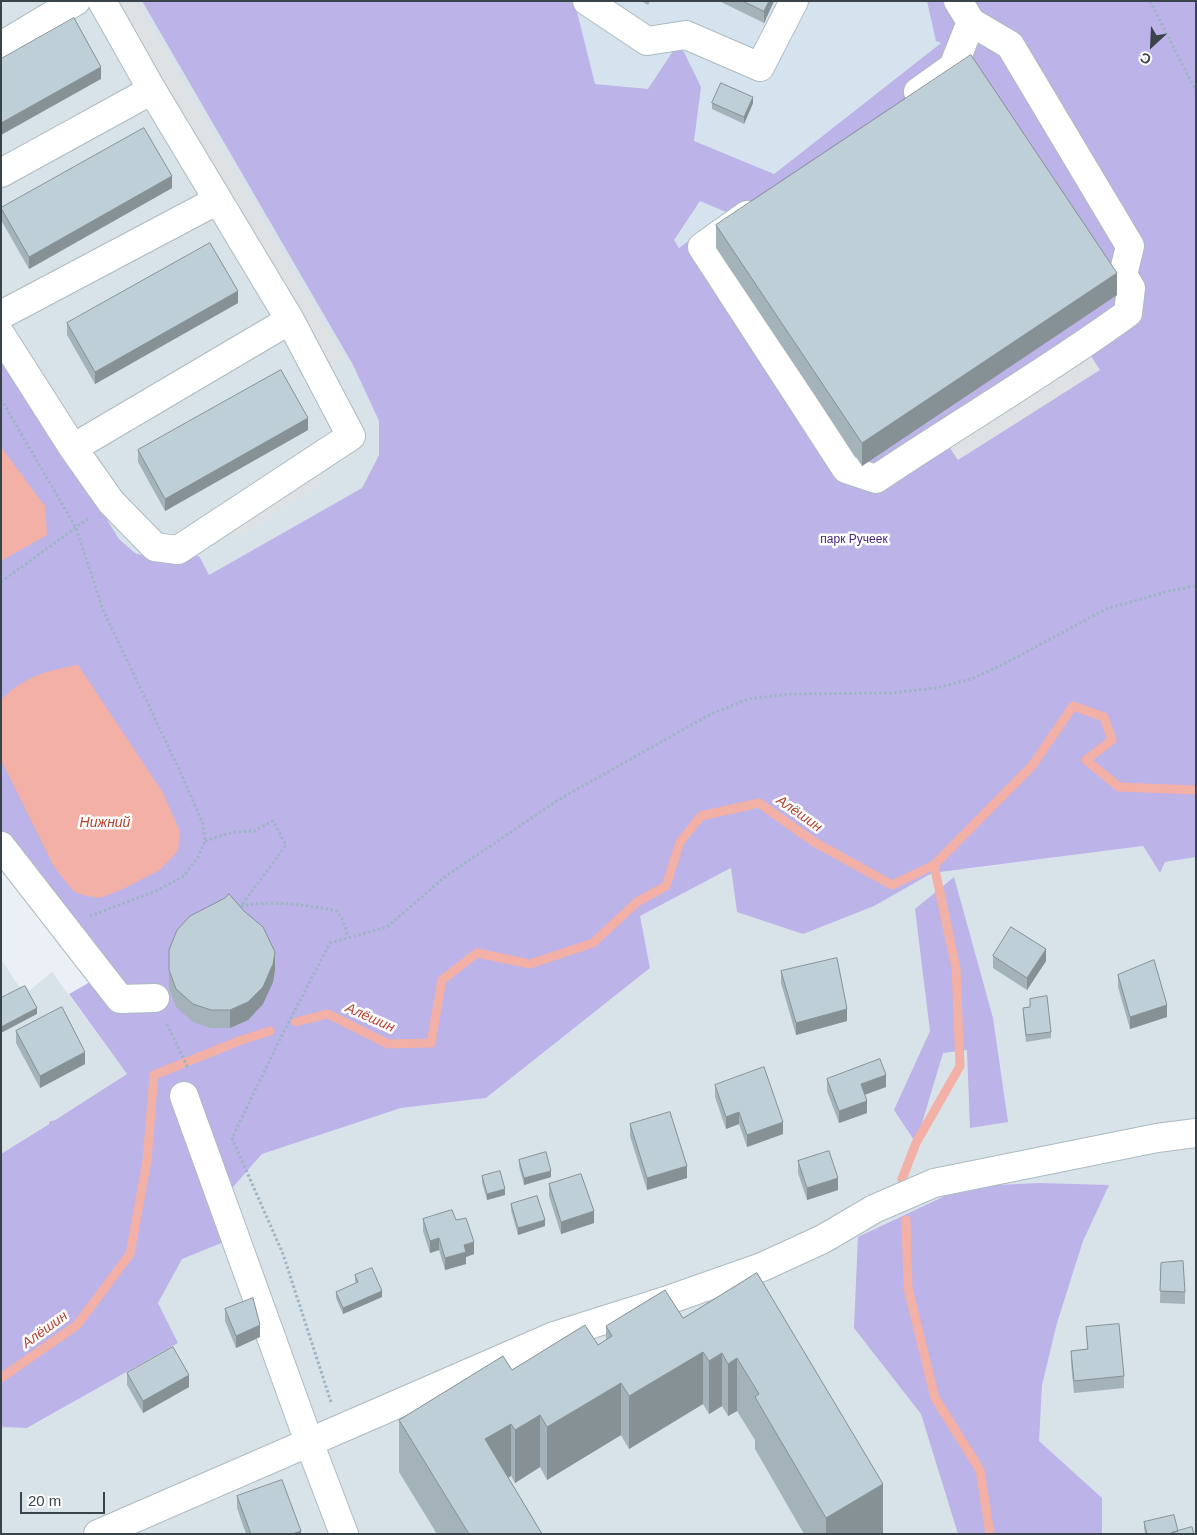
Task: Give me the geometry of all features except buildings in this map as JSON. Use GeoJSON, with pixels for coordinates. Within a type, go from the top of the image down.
{"type":"FeatureCollection","features":[{"type":"Feature","properties":{"kind":"street"},"geometry":{"type":"LineString","coordinates":[[1,46],[76,1]]}},
{"type":"Feature","properties":{"kind":"street"},"geometry":{"type":"LineString","coordinates":[[1,335],[73,448],[111,502],[155,547],[178,550],[351,436],[290,320],[152,90],[102,1]]}},
{"type":"Feature","properties":{"kind":"street"},"geometry":{"type":"LineString","coordinates":[[587,1],[647,42],[686,35],[760,67],[794,1]]}},
{"type":"Feature","properties":{"kind":"street"},"geometry":{"type":"LineString","coordinates":[[767,201],[702,247],[846,469],[876,479],[941,435],[1084,345],[1128,312],[1131,288],[1123,276],[1130,246],[1010,45],[964,12],[953,67],[896,108]]}},
{"type":"Feature","properties":{"kind":"street"},"geometry":{"type":"LineString","coordinates":[[1,173],[152,90]]}},
{"type":"Feature","properties":{"kind":"street"},"geometry":{"type":"LineString","coordinates":[[1,315],[218,200]]}},
{"type":"Feature","properties":{"kind":"street"},"geometry":{"type":"LineString","coordinates":[[73,448],[290,320]]}},
{"type":"Feature","properties":{"kind":"street"},"geometry":{"type":"LineString","coordinates":[[1,846],[120,998],[155,998]]}},
{"type":"Feature","properties":{"kind":"street"},"geometry":{"type":"LineString","coordinates":[[187,1085],[309,1442],[344,1534]]}},
{"type":"Feature","properties":{"kind":"street"},"geometry":{"type":"LineString","coordinates":[[98,1534],[554,1336],[671,1299],[762,1267],[823,1239],[874,1209],[934,1183],[1157,1138],[1196,1133]]}},
{"type":"Feature","properties":{"kind":"path"},"geometry":{"type":"LineString","coordinates":[[1150,1],[1196,91]]}},
{"type":"Feature","properties":{"kind":"path"},"geometry":{"type":"LineString","coordinates":[[1,399],[76,528],[103,610],[180,771],[203,824],[205,841],[198,857],[184,876],[156,891],[90,916],[57,918]]}},
{"type":"Feature","properties":{"kind":"path"},"geometry":{"type":"LineString","coordinates":[[1,582],[111,502]]}},
{"type":"Feature","properties":{"kind":"path"},"geometry":{"type":"LineString","coordinates":[[340,1428],[283,1254],[232,1138],[282,1035],[330,943],[387,927],[446,876],[558,800],[710,714],[748,699],[789,694],[891,693],[936,688],[971,679],[1004,664],[1106,609],[1169,591],[1196,586]]}},
{"type":"Feature","properties":{"kind":"path"},"geometry":{"type":"LineString","coordinates":[[205,841],[233,832],[254,831],[273,821],[286,845],[241,906],[259,902],[337,911],[343,920],[348,937]]}},
{"type":"Feature","properties":{"kind":"path"},"geometry":{"type":"LineString","coordinates":[[181,1052],[187,1085]]}},
{"type":"Feature","properties":{"kind":"shaded area"},"geometry":{"type":"Polygon","coordinates":[[[1,1],[142,1],[353,365],[379,421],[379,455],[362,488],[209,575],[135,553],[119,539],[1,348],[1,1]]]}},
{"type":"Feature","properties":{"kind":"shaded area"},"geometry":{"type":"Polygon","coordinates":[[[113,1],[136,1],[344,358],[327,368],[113,1]]]}},
{"type":"Feature","properties":{"kind":"shaded area"},"geometry":{"type":"Polygon","coordinates":[[[537,1],[935,1],[955,32],[679,248],[647,199],[537,1]]]}},
{"type":"Feature","properties":{"kind":"shaded area"},"geometry":{"type":"Polygon","coordinates":[[[1084,345],[1100,370],[958,460],[941,435],[1084,345]]]}},
{"type":"Feature","properties":{"kind":"shaded area"},"geometry":{"type":"Polygon","coordinates":[[[318,465],[327,479],[235,539],[225,525],[318,465]]]}},
{"type":"Feature","properties":{"kind":"shaded area"},"geometry":{"type":"Polygon","coordinates":[[[1143,846],[1154,864],[1196,857],[1196,1534],[1,1534],[1,1427],[28,1428],[178,1343],[158,1303],[198,1228],[262,1154],[401,1108],[486,1098],[650,968],[639,916],[732,868],[967,869],[1143,846]]]}},
{"type":"Feature","properties":{"kind":"shaded area"},"geometry":{"type":"Polygon","coordinates":[[[1,959],[18,985],[30,990],[52,972],[127,1074],[1,1154],[1,959]]]}},
{"type":"Feature","properties":{"kind":"green space","name":"парк Ручеек"},"geometry":{"type":"Polygon","coordinates":[[[142,1],[571,1],[576,8],[595,84],[648,89],[679,42],[701,87],[694,141],[774,174],[941,43],[936,41],[927,1],[1196,1],[1196,857],[1165,862],[1160,873],[1143,846],[932,873],[874,906],[803,934],[737,912],[731,868],[640,916],[650,968],[486,1098],[401,1108],[262,1154],[220,1202],[236,1237],[182,1259],[158,1303],[178,1343],[27,1428],[1,1427],[1,1154],[127,1074],[69,994],[108,972],[1,840],[1,348],[119,539],[135,553],[158,560],[199,556],[209,575],[362,488],[379,455],[379,421],[353,365],[142,1]],[[700,201],[674,240],[679,248],[726,212],[700,201]]]}},
{"type":"Feature","properties":{"kind":"green space"},"geometry":{"type":"Polygon","coordinates":[[[954,877],[993,1018],[1008,1122],[970,1128],[967,1050],[943,1053],[916,1143],[894,1110],[930,1031],[915,909],[954,877]]]}},
{"type":"Feature","properties":{"kind":"green space"},"geometry":{"type":"Polygon","coordinates":[[[1039,1183],[1109,1185],[1083,1241],[1057,1323],[1042,1385],[1039,1441],[1102,1498],[1102,1534],[958,1534],[921,1414],[854,1328],[858,1237],[945,1196],[998,1185],[1039,1183]]]}},
{"type":"Feature","properties":{"kind":"water"},"geometry":{"type":"Polygon","coordinates":[[[1,447],[45,506],[47,535],[1,561],[1,447]]]}},
{"type":"Feature","properties":{"kind":"water","name":"Нижний"},"geometry":{"type":"Polygon","coordinates":[[[78,665],[163,793],[180,832],[178,851],[160,870],[125,888],[100,898],[74,892],[54,867],[1,760],[1,700],[27,680],[45,672],[78,665]]]}},
{"type":"Feature","properties":{"kind":"waterway","name":"Алёшин"},"geometry":{"type":"LineString","coordinates":[[296,1022],[328,1014],[388,1044],[431,1043],[442,980],[477,953],[530,964],[593,943],[637,902],[666,886],[680,842],[701,816],[759,803],[814,842],[892,885],[934,865],[1032,766],[1073,706],[1104,717],[1112,740],[1086,760],[1119,787],[1196,790]]}},
{"type":"Feature","properties":{"kind":"waterway"},"geometry":{"type":"LineString","coordinates":[[902,1179],[916,1143],[960,1066],[956,968],[934,865]]}},
{"type":"Feature","properties":{"kind":"waterway","name":"Алёшин"},"geometry":{"type":"LineString","coordinates":[[1,1378],[77,1325],[130,1254],[147,1161],[154,1075],[239,1041],[270,1031]]}},
{"type":"Feature","properties":{"kind":"waterway"},"geometry":{"type":"LineString","coordinates":[[906,1220],[908,1288],[935,1398],[980,1470],[990,1534]]}}]}
